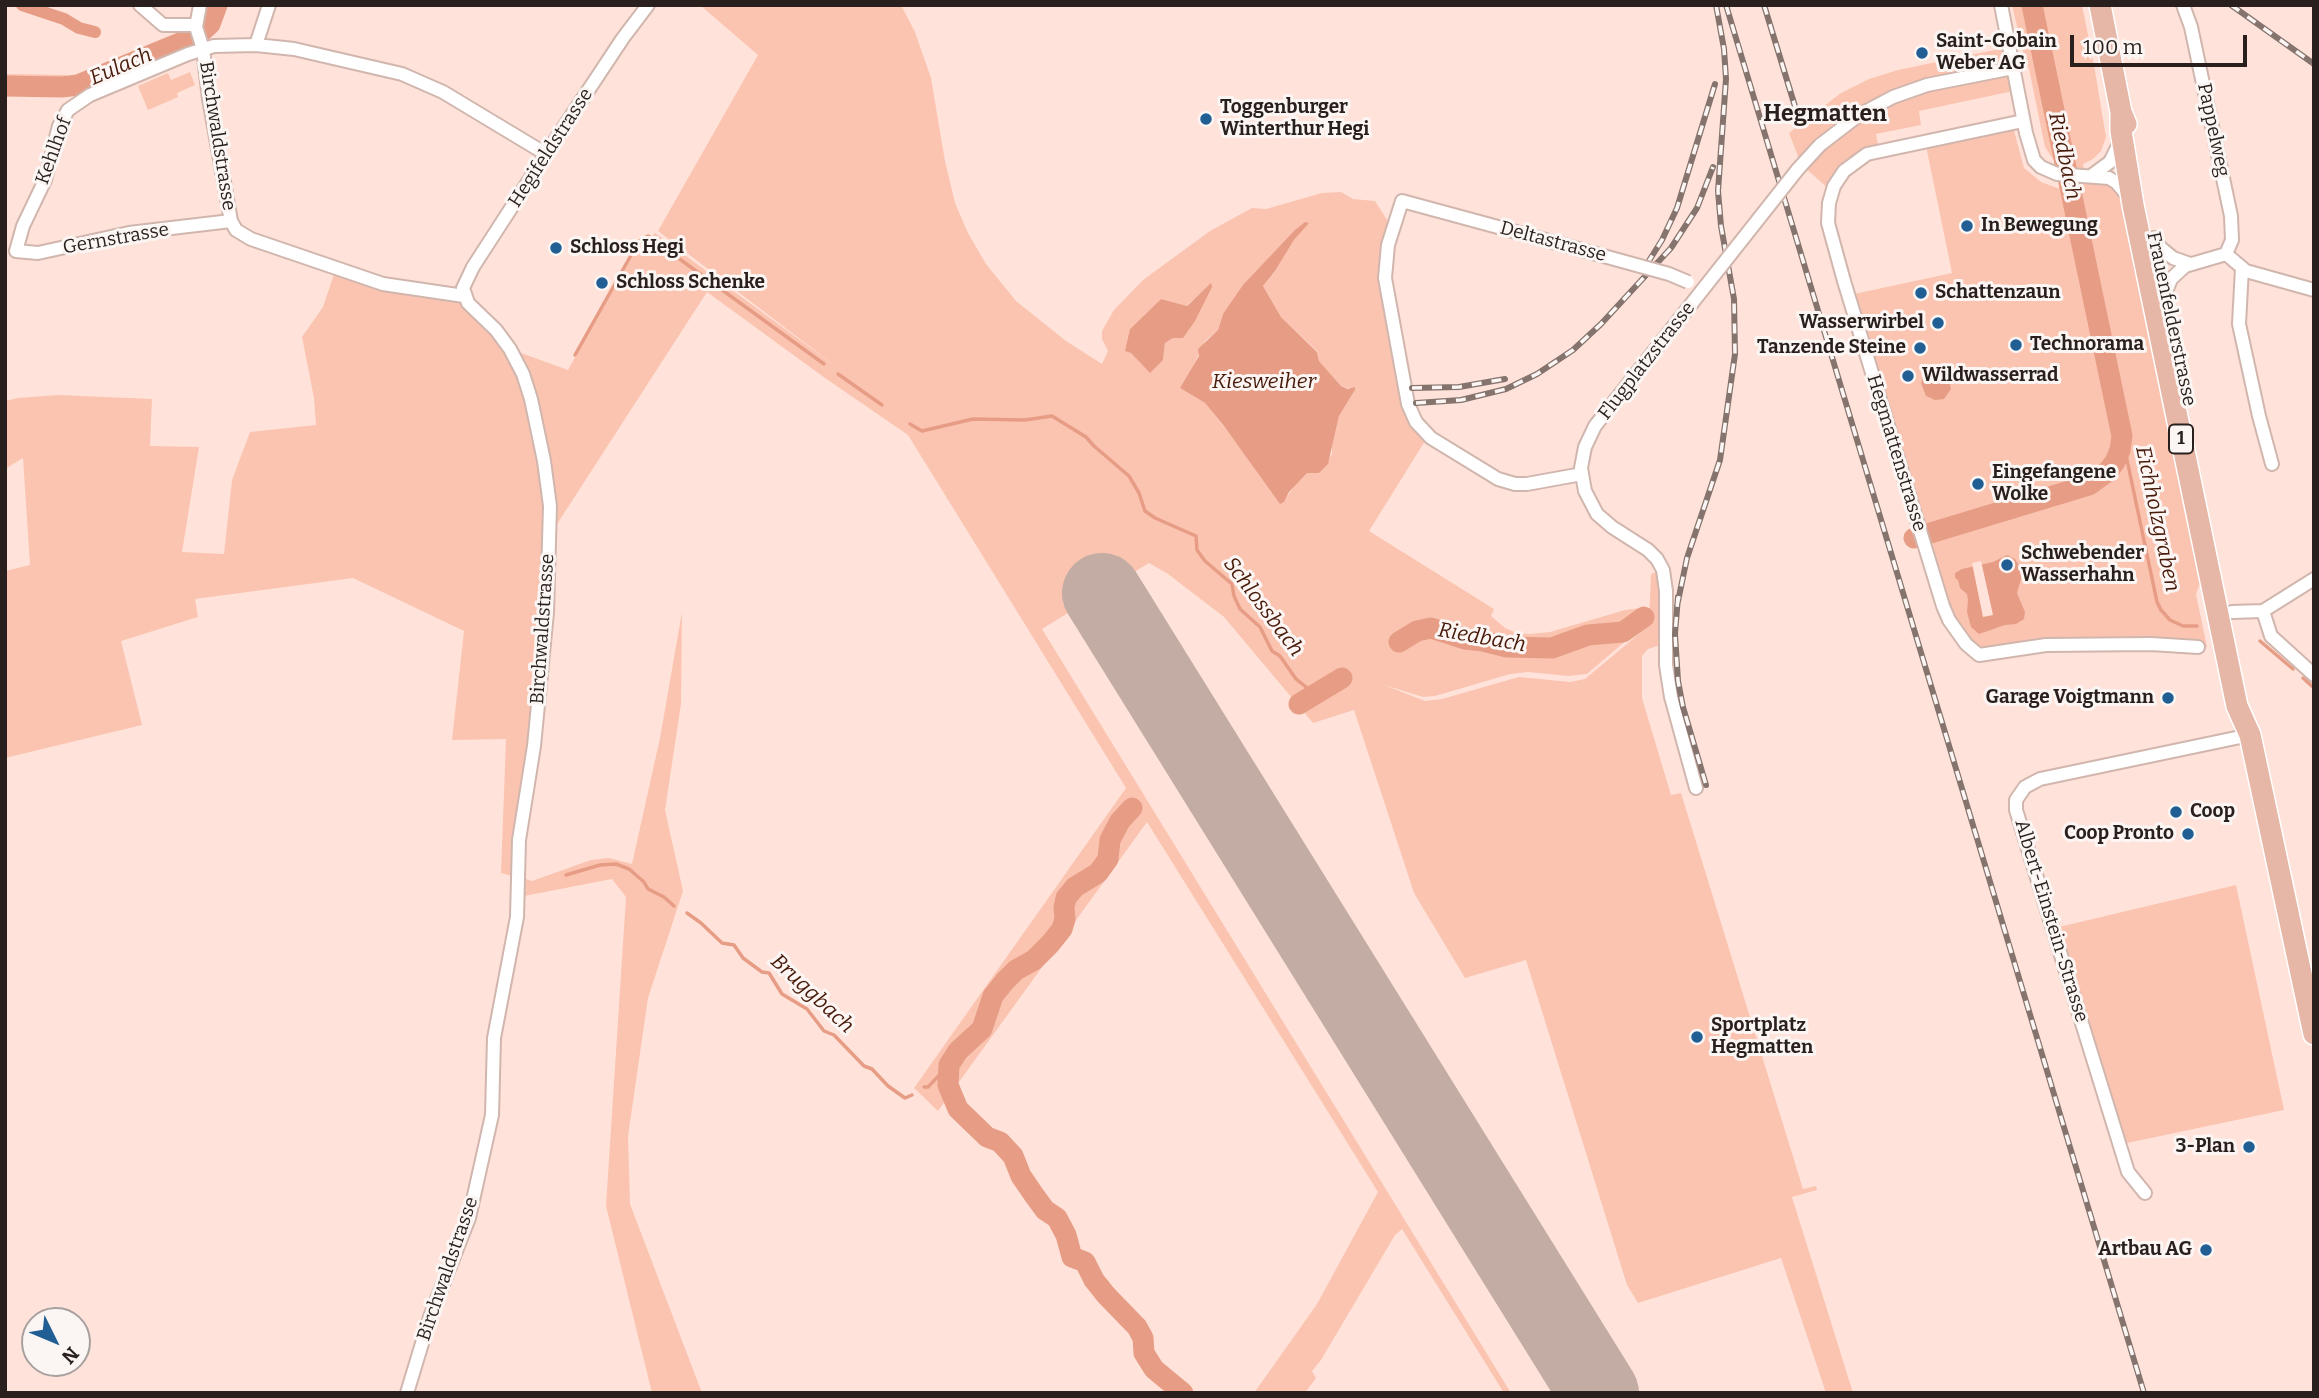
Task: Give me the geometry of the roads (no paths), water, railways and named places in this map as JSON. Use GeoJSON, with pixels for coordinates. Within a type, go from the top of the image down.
{"type":"FeatureCollection","features":[{"type":"Feature","properties":{"kind":"main road","name":"Frauenfelderstrasse"},"geometry":{"type":"LineString","coordinates":[[2100,5],[2133,205],[2237,706],[2250,735],[2314,1034]]}},
{"type":"Feature","properties":{"kind":"main road","name":"Frauenfelderstrasse"},"geometry":{"type":"LineString","coordinates":[[2121,122],[2135,146],[2166,292],[2252,710],[2250,735]]}},
{"type":"Feature","properties":{"kind":"street"},"geometry":{"type":"LineString","coordinates":[[140,5],[163,25],[221,45],[304,51],[412,77],[443,92],[546,154]]}},
{"type":"Feature","properties":{"kind":"street","name":"Birchwaldstrasse"},"geometry":{"type":"LineString","coordinates":[[200,5],[199,36],[209,99],[231,221],[239,233],[251,240],[383,284],[464,296],[496,330],[523,374],[544,461],[550,506],[547,612],[534,746],[519,840],[517,917],[494,1038],[492,1115],[469,1218],[430,1317],[407,1393]]}},
{"type":"Feature","properties":{"kind":"street"},"geometry":{"type":"LineString","coordinates":[[256,46],[269,5]]}},
{"type":"Feature","properties":{"kind":"street","name":"Hegifeldstrasse"},"geometry":{"type":"LineString","coordinates":[[464,296],[464,285],[473,267],[623,38],[648,5]]}},
{"type":"Feature","properties":{"kind":"street"},"geometry":{"type":"LineString","coordinates":[[2001,5],[2023,121],[2034,160],[2046,170],[2057,174],[2109,178],[2118,183],[2133,205]]}},
{"type":"Feature","properties":{"kind":"street","name":"Pappelweg"},"geometry":{"type":"LineString","coordinates":[[2183,5],[2191,27],[2231,216],[2232,240],[2226,254]]}},
{"type":"Feature","properties":{"kind":"street","name":"Kehlhof"},"geometry":{"type":"LineString","coordinates":[[16,251],[23,226],[45,180],[59,126],[68,110],[83,98],[199,36]]}},
{"type":"Feature","properties":{"kind":"street","name":"Flugplatzstrasse"},"geometry":{"type":"LineString","coordinates":[[1582,474],[1585,447],[1595,426],[1798,169],[1820,145],[1859,115],[1893,97],[1940,82],[2013,68]]}},
{"type":"Feature","properties":{"kind":"street","name":"Hegmattenstrasse"},"geometry":{"type":"LineString","coordinates":[[2023,121],[1867,154],[1844,171],[1830,197],[1830,230],[1946,614],[1969,648],[1979,655],[2046,645],[2151,644],[2198,647]]}},
{"type":"Feature","properties":{"kind":"street"},"geometry":{"type":"LineString","coordinates":[[2085,176],[2102,169],[2113,158],[2119,145],[2121,122]]}},
{"type":"Feature","properties":{"kind":"street","name":"Deltastrasse"},"geometry":{"type":"LineString","coordinates":[[1582,474],[1527,484],[1504,482],[1437,442],[1416,422],[1405,394],[1385,278],[1388,245],[1402,201],[1669,274],[1688,282],[1701,292]]}},
{"type":"Feature","properties":{"kind":"street","name":"Gernstrasse"},"geometry":{"type":"LineString","coordinates":[[16,251],[38,253],[129,233],[231,221]]}},
{"type":"Feature","properties":{"kind":"street"},"geometry":{"type":"LineString","coordinates":[[2154,238],[2173,258],[2190,264]]}},
{"type":"Feature","properties":{"kind":"street"},"geometry":{"type":"LineString","coordinates":[[5,260],[16,251]]}},
{"type":"Feature","properties":{"kind":"street"},"geometry":{"type":"LineString","coordinates":[[2166,292],[2176,273],[2190,264],[2226,254],[2242,268],[2314,290]]}},
{"type":"Feature","properties":{"kind":"street"},"geometry":{"type":"LineString","coordinates":[[2242,268],[2239,324],[2272,464]]}},
{"type":"Feature","properties":{"kind":"street"},"geometry":{"type":"LineString","coordinates":[[1582,474],[1588,497],[1600,517],[1648,551],[1663,569],[1666,586],[1666,665],[1671,697],[1696,788]]}},
{"type":"Feature","properties":{"kind":"street"},"geometry":{"type":"LineString","coordinates":[[2232,611],[2263,611],[2314,579]]}},
{"type":"Feature","properties":{"kind":"street"},"geometry":{"type":"LineString","coordinates":[[2263,611],[2266,628],[2271,636],[2314,675]]}},
{"type":"Feature","properties":{"kind":"street","name":"Albert-Einstein-Strasse"},"geometry":{"type":"LineString","coordinates":[[2145,1194],[2128,1172],[2016,810],[2016,800],[2025,787],[2040,779],[2250,735]]}},
{"type":"Feature","properties":{"kind":"water","name":"Kiesweiher"},"geometry":{"type":"Polygon","coordinates":[[[1305,222],[1309,223],[1263,286],[1281,317],[1317,352],[1319,361],[1341,386],[1348,389],[1355,387],[1355,390],[1339,416],[1328,464],[1319,473],[1307,473],[1280,504],[1205,403],[1180,388],[1199,356],[1198,349],[1218,330],[1223,314],[1243,285],[1305,222]]]}},
{"type":"Feature","properties":{"kind":"water"},"geometry":{"type":"Polygon","coordinates":[[[1211,283],[1212,287],[1195,321],[1183,338],[1173,338],[1165,343],[1163,360],[1150,373],[1131,353],[1125,351],[1130,329],[1161,299],[1187,306],[1211,283]]]}},
{"type":"Feature","properties":{"kind":"water"},"geometry":{"type":"Polygon","coordinates":[[[1940,364],[1947,371],[1951,389],[1944,399],[1935,400],[1926,396],[1921,383],[1927,367],[1940,364]]]}},
{"type":"Feature","properties":{"kind":"water"},"geometry":{"type":"Polygon","coordinates":[[[2007,555],[2015,559],[2022,570],[2017,593],[2025,612],[2024,619],[2016,624],[1979,634],[1971,627],[1967,612],[1967,594],[1960,588],[1955,573],[2007,555]]]}},
{"type":"Feature","properties":{"kind":"waterway"},"geometry":{"type":"LineString","coordinates":[[22,5],[95,32]]}},
{"type":"Feature","properties":{"kind":"waterway","name":"Eulach"},"geometry":{"type":"LineString","coordinates":[[5,86],[78,85],[197,36],[210,24],[217,5]]}},
{"type":"Feature","properties":{"kind":"waterway","name":"Riedbach"},"geometry":{"type":"LineString","coordinates":[[1914,538],[2089,485],[2107,472],[2120,450],[2122,436],[2032,5]]}},
{"type":"Feature","properties":{"kind":"waterway","name":"Eulach"},"geometry":{"type":"LineString","coordinates":[[165,45],[171,47]]}},
{"type":"Feature","properties":{"kind":"waterway"},"geometry":{"type":"LineString","coordinates":[[575,355],[639,241],[648,236],[824,364]]}},
{"type":"Feature","properties":{"kind":"waterway"},"geometry":{"type":"LineString","coordinates":[[838,374],[882,405]]}},
{"type":"Feature","properties":{"kind":"waterway","name":"Schlossbach"},"geometry":{"type":"LineString","coordinates":[[910,424],[922,431],[973,419],[1025,420],[1052,416],[1086,437],[1129,476],[1145,511],[1196,536],[1197,550],[1205,561],[1232,584],[1240,609],[1260,627],[1272,651],[1280,656],[1296,679],[1315,694]]}},
{"type":"Feature","properties":{"kind":"waterway","name":"Eichholzgraben"},"geometry":{"type":"LineString","coordinates":[[2122,436],[2157,602],[2170,620],[2183,626],[2197,626]]}},
{"type":"Feature","properties":{"kind":"waterway","name":"Riedbach"},"geometry":{"type":"LineString","coordinates":[[1399,642],[1417,631],[1431,628],[1465,639],[1507,647],[1552,648],[1588,635],[1623,632],[1644,617]]}},
{"type":"Feature","properties":{"kind":"waterway","name":"Eichholzgraben"},"geometry":{"type":"LineString","coordinates":[[2260,641],[2293,669]]}},
{"type":"Feature","properties":{"kind":"waterway","name":"Riedbach"},"geometry":{"type":"LineString","coordinates":[[1299,704],[1342,678]]}},
{"type":"Feature","properties":{"kind":"waterway","name":"Eichholzgraben"},"geometry":{"type":"LineString","coordinates":[[2303,678],[2314,688]]}},
{"type":"Feature","properties":{"kind":"waterway","name":"Riedbach"},"geometry":{"type":"LineString","coordinates":[[1132,808],[1120,821],[1110,840],[1108,859],[1098,873],[1075,887],[1066,898],[1062,929],[1034,960],[1016,970],[993,996],[982,1029],[958,1051],[949,1065],[948,1085],[958,1109],[987,1137],[1000,1142],[1013,1156],[1021,1176],[1034,1195],[1045,1210],[1057,1218],[1066,1235],[1072,1257],[1085,1262],[1094,1280],[1137,1327],[1143,1338],[1144,1353],[1154,1369],[1183,1393]]}},
{"type":"Feature","properties":{"kind":"waterway","name":"Bruggbach"},"geometry":{"type":"LineString","coordinates":[[566,875],[600,865],[616,864],[629,869],[648,889],[674,906]]}},
{"type":"Feature","properties":{"kind":"waterway","name":"Bruggbach"},"geometry":{"type":"LineString","coordinates":[[687,913],[722,943],[734,945],[743,958],[762,972],[769,973],[782,994],[807,1009],[824,1031],[834,1035],[888,1086],[905,1098],[912,1095]]}},
{"type":"Feature","properties":{"kind":"waterway","name":"Bruggbach"},"geometry":{"type":"LineString","coordinates":[[924,1087],[928,1087],[949,1065]]}},
{"type":"Feature","properties":{"kind":"railway"},"geometry":{"type":"LineString","coordinates":[[1677,606],[1687,558],[1720,460],[1735,354],[1734,299],[1721,226],[1718,191],[1726,79],[1716,5]]}},
{"type":"Feature","properties":{"kind":"railway"},"geometry":{"type":"LineString","coordinates":[[1726,5],[2144,1393]]}},
{"type":"Feature","properties":{"kind":"railway"},"geometry":{"type":"LineString","coordinates":[[1764,5],[1797,113]]}},
{"type":"Feature","properties":{"kind":"railway"},"geometry":{"type":"LineString","coordinates":[[2231,5],[2314,64]]}},
{"type":"Feature","properties":{"kind":"railway"},"geometry":{"type":"LineString","coordinates":[[1647,264],[1677,208],[1715,84]]}},
{"type":"Feature","properties":{"kind":"railway"},"geometry":{"type":"LineString","coordinates":[[1416,403],[1461,400],[1506,389],[1537,374],[1573,350],[1601,324],[1671,248],[1697,208],[1713,167]]}},
{"type":"Feature","properties":{"kind":"railway"},"geometry":{"type":"LineString","coordinates":[[1412,388],[1459,387],[1505,379]]}},
{"type":"Feature","properties":{"kind":"railway"},"geometry":{"type":"LineString","coordinates":[[1678,597],[1675,634],[1678,681],[1706,785]]}},
{"type":"Feature","properties":{"kind":"place","name":"Saint-Gobain Weber AG"},"geometry":{"type":"Point","coordinates":[1922,53]}},
{"type":"Feature","properties":{"kind":"place","name":"Toggenburger Winterthur Hegi"},"geometry":{"type":"Point","coordinates":[1206,119]}},
{"type":"Feature","properties":{"kind":"place","name":"In Bewegung"},"geometry":{"type":"Point","coordinates":[1967,226]}},
{"type":"Feature","properties":{"kind":"place","name":"Schloss Hegi"},"geometry":{"type":"Point","coordinates":[556,248]}},
{"type":"Feature","properties":{"kind":"place","name":"Schloss Schenke"},"geometry":{"type":"Point","coordinates":[602,283]}},
{"type":"Feature","properties":{"kind":"place","name":"Schattenzaun"},"geometry":{"type":"Point","coordinates":[1921,293]}},
{"type":"Feature","properties":{"kind":"place","name":"Wasserwirbel"},"geometry":{"type":"Point","coordinates":[1938,323]}},
{"type":"Feature","properties":{"kind":"place","name":"Technorama"},"geometry":{"type":"Point","coordinates":[2016,345]}},
{"type":"Feature","properties":{"kind":"place","name":"Tanzende Steine"},"geometry":{"type":"Point","coordinates":[1920,348]}},
{"type":"Feature","properties":{"kind":"place","name":"Wildwasserrad"},"geometry":{"type":"Point","coordinates":[1908,376]}},
{"type":"Feature","properties":{"kind":"place","name":"Eingefangene Wolke"},"geometry":{"type":"Point","coordinates":[1978,484]}},
{"type":"Feature","properties":{"kind":"place","name":"Schwebender Wasserhahn"},"geometry":{"type":"Point","coordinates":[2007,565]}},
{"type":"Feature","properties":{"kind":"place","name":"Garage Voigtmann"},"geometry":{"type":"Point","coordinates":[2168,698]}},
{"type":"Feature","properties":{"kind":"place","name":"Coop"},"geometry":{"type":"Point","coordinates":[2176,812]}},
{"type":"Feature","properties":{"kind":"place","name":"Coop Pronto"},"geometry":{"type":"Point","coordinates":[2188,834]}},
{"type":"Feature","properties":{"kind":"place","name":"Sportplatz Hegmatten"},"geometry":{"type":"Point","coordinates":[1697,1037]}},
{"type":"Feature","properties":{"kind":"place","name":"3-Plan"},"geometry":{"type":"Point","coordinates":[2249,1147]}},
{"type":"Feature","properties":{"kind":"place","name":"Artbau AG"},"geometry":{"type":"Point","coordinates":[2206,1250]}},
{"type":"Feature","properties":{"kind":"district","name":"Hegmatten"},"geometry":{"type":"Point","coordinates":[1825,115]}}]}
